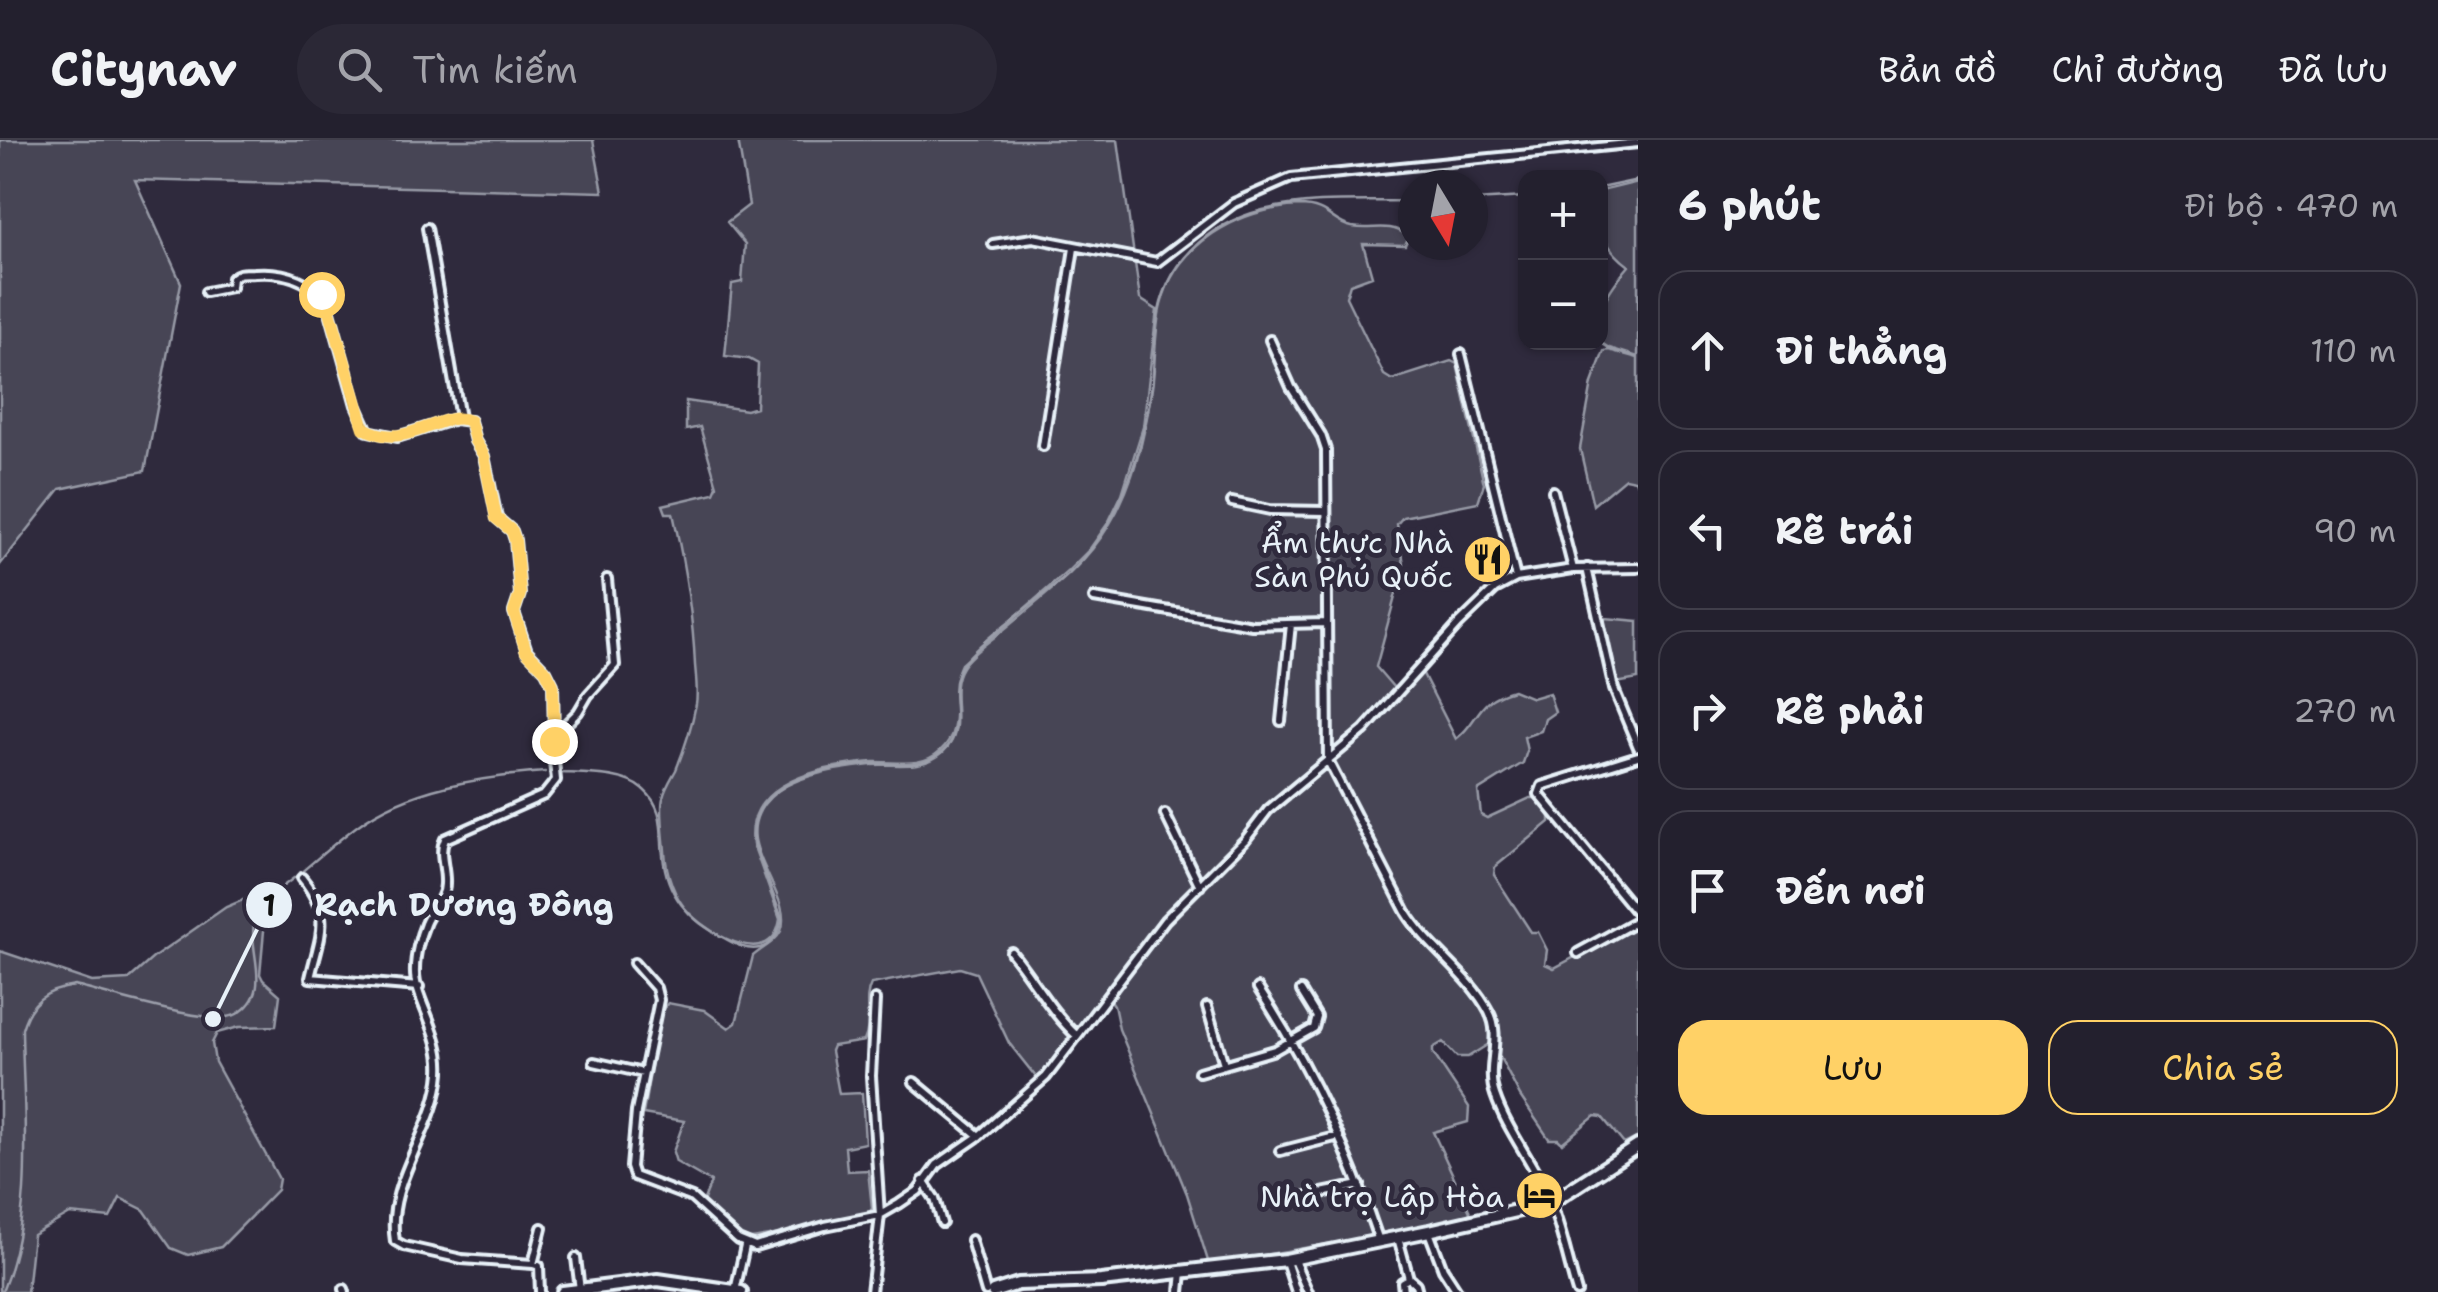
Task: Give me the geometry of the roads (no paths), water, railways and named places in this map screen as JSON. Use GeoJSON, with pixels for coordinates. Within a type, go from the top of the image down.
{"type":"FeatureCollection","features":[{"type":"Feature","properties":{"kind":"street"},"geometry":{"type":"LineString","coordinates":[[993,244],[1033,238],[1158,262],[1234,203],[1291,178],[1638,143]]}},
{"type":"Feature","properties":{"kind":"street"},"geometry":{"type":"LineString","coordinates":[[427,228],[460,418]]}},
{"type":"Feature","properties":{"kind":"street"},"geometry":{"type":"LineString","coordinates":[[1043,446],[1074,248]]}},
{"type":"Feature","properties":{"kind":"street"},"geometry":{"type":"LineString","coordinates":[[206,292],[231,288],[232,278],[239,272],[272,271],[301,280],[321,294],[327,301],[356,405],[368,431],[397,437],[460,418],[470,421],[484,456],[496,518],[512,531],[520,594],[514,612],[526,651],[546,671],[553,685],[556,780],[544,795],[445,839],[440,849],[446,886],[426,921],[414,969],[438,1040],[440,1071],[432,1113],[397,1203],[396,1241],[462,1259],[534,1264],[539,1266],[540,1292]]}},
{"type":"Feature","properties":{"kind":"street"},"geometry":{"type":"LineString","coordinates":[[1270,340],[1291,387],[1324,444],[1328,761],[1406,912],[1486,1008],[1495,1033],[1489,1068],[1496,1099],[1550,1204],[1578,1292]]}},
{"type":"Feature","properties":{"kind":"street"},"geometry":{"type":"LineString","coordinates":[[1460,354],[1516,578]]}},
{"type":"Feature","properties":{"kind":"street"},"geometry":{"type":"LineString","coordinates":[[1552,490],[1573,569]]}},
{"type":"Feature","properties":{"kind":"street"},"geometry":{"type":"LineString","coordinates":[[1232,502],[1270,510],[1325,511]]}},
{"type":"Feature","properties":{"kind":"street"},"geometry":{"type":"LineString","coordinates":[[1588,568],[1614,690],[1638,747]]}},
{"type":"Feature","properties":{"kind":"street"},"geometry":{"type":"LineString","coordinates":[[634,963],[658,993],[636,1112],[634,1176],[692,1198],[746,1246],[762,1246],[825,1226],[880,1215],[918,1190],[937,1165],[978,1136],[1046,1077],[1155,932],[1268,810],[1364,730],[1479,604],[1516,578],[1573,569],[1638,568]]}},
{"type":"Feature","properties":{"kind":"street"},"geometry":{"type":"LineString","coordinates":[[554,741],[588,695],[614,669],[607,579]]}},
{"type":"Feature","properties":{"kind":"street"},"geometry":{"type":"LineString","coordinates":[[1094,598],[1252,624],[1326,623]]}},
{"type":"Feature","properties":{"kind":"street"},"geometry":{"type":"LineString","coordinates":[[1281,721],[1291,624]]}},
{"type":"Feature","properties":{"kind":"street"},"geometry":{"type":"LineString","coordinates":[[1578,952],[1638,917],[1540,794],[1542,786],[1638,756]]}},
{"type":"Feature","properties":{"kind":"street"},"geometry":{"type":"LineString","coordinates":[[1166,814],[1200,886]]}},
{"type":"Feature","properties":{"kind":"street"},"geometry":{"type":"LineString","coordinates":[[302,878],[316,895],[323,916],[310,978],[418,987]]}},
{"type":"Feature","properties":{"kind":"street"},"geometry":{"type":"LineString","coordinates":[[1011,952],[1054,1015],[1077,1036]]}},
{"type":"Feature","properties":{"kind":"street"},"geometry":{"type":"LineString","coordinates":[[1258,988],[1294,1041],[1318,1086],[1360,1184],[1379,1241]]}},
{"type":"Feature","properties":{"kind":"street"},"geometry":{"type":"LineString","coordinates":[[1199,1072],[1294,1041],[1318,1022],[1301,991]]}},
{"type":"Feature","properties":{"kind":"street"},"geometry":{"type":"LineString","coordinates":[[871,1292],[880,1215],[871,1076],[875,1000]]}},
{"type":"Feature","properties":{"kind":"street"},"geometry":{"type":"LineString","coordinates":[[1207,1007],[1224,1064]]}},
{"type":"Feature","properties":{"kind":"street"},"geometry":{"type":"LineString","coordinates":[[594,1062],[643,1073]]}},
{"type":"Feature","properties":{"kind":"street"},"geometry":{"type":"LineString","coordinates":[[914,1082],[978,1136]]}},
{"type":"Feature","properties":{"kind":"street"},"geometry":{"type":"LineString","coordinates":[[1280,1151],[1339,1136]]}},
{"type":"Feature","properties":{"kind":"street"},"geometry":{"type":"LineString","coordinates":[[971,1240],[990,1292],[1018,1284],[1101,1281],[1289,1258],[1550,1204],[1638,1146]]}},
{"type":"Feature","properties":{"kind":"street"},"geometry":{"type":"LineString","coordinates":[[923,1181],[942,1223]]}},
{"type":"Feature","properties":{"kind":"street"},"geometry":{"type":"LineString","coordinates":[[1298,1198],[1360,1184]]}},
{"type":"Feature","properties":{"kind":"street"},"geometry":{"type":"LineString","coordinates":[[534,1264],[542,1228]]}},
{"type":"Feature","properties":{"kind":"street"},"geometry":{"type":"LineString","coordinates":[[1429,1231],[1443,1269],[1458,1292]]}},
{"type":"Feature","properties":{"kind":"street"},"geometry":{"type":"LineString","coordinates":[[1398,1237],[1418,1292]]}},
{"type":"Feature","properties":{"kind":"street"},"geometry":{"type":"LineString","coordinates":[[563,1292],[658,1280],[738,1292],[746,1246]]}},
{"type":"Feature","properties":{"kind":"street"},"geometry":{"type":"LineString","coordinates":[[576,1258],[586,1290]]}},
{"type":"Feature","properties":{"kind":"street"},"geometry":{"type":"LineString","coordinates":[[1289,1258],[1296,1292]]}},
{"type":"Feature","properties":{"kind":"street"},"geometry":{"type":"LineString","coordinates":[[1289,1258],[1308,1292]]}},
{"type":"Feature","properties":{"kind":"street"},"geometry":{"type":"LineString","coordinates":[[1180,1292],[1182,1270]]}},
{"type":"Feature","properties":{"kind":"street"},"geometry":{"type":"LineString","coordinates":[[1404,1292],[1402,1282],[1410,1278]]}},
{"type":"Feature","properties":{"kind":"waterway"},"geometry":{"type":"LineString","coordinates":[[1608,186],[1638,180]]}},
{"type":"Feature","properties":{"kind":"waterway"},"geometry":{"type":"LineString","coordinates":[[1488,199],[1518,197]]}},
{"type":"Feature","properties":{"kind":"waterway"},"geometry":{"type":"LineString","coordinates":[[562,773],[616,777],[644,790],[658,812],[665,869],[681,905],[711,931],[737,945],[755,949],[769,944],[782,919],[755,844],[755,823],[763,805],[777,792],[815,773],[858,765],[910,765],[943,752],[951,743],[956,722],[954,686],[964,663],[990,637],[1069,574],[1087,555],[1115,510],[1142,435],[1161,302],[1168,283],[1191,250],[1223,225],[1263,210],[1319,202],[1398,201]]}},
{"type":"Feature","properties":{"kind":"waterway"},"geometry":{"type":"LineString","coordinates":[[2,1292],[13,1261],[24,1196],[22,1029],[35,1004],[56,990],[75,986],[207,1017],[237,1014],[255,993],[253,929],[259,910],[274,893],[350,832],[377,813],[423,793],[472,781],[545,772]]}},
{"type":"Feature","properties":{"kind":"place","name":"Ẩm thực Nhà Sàn Phú Quốc"},"geometry":{"type":"Point","coordinates":[1488,559]}},
{"type":"Feature","properties":{"kind":"place","name":"Rạch Dương Đông"},"geometry":{"type":"Point","coordinates":[213,1019]}},
{"type":"Feature","properties":{"kind":"place","name":"Nhà trọ Lập Hòa"},"geometry":{"type":"Point","coordinates":[1539,1196]}}]}
